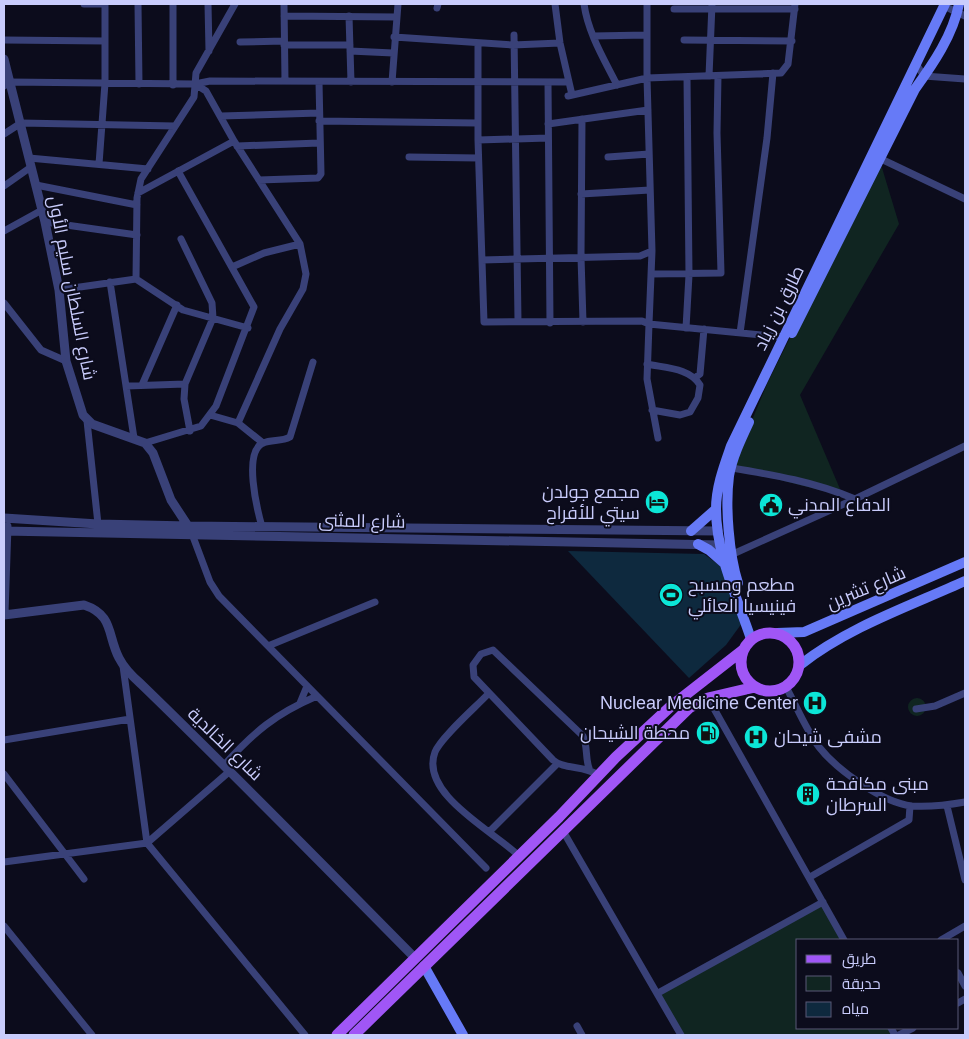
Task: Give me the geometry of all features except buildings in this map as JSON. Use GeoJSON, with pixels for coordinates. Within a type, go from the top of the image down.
{"type":"FeatureCollection","features":[{"type":"Feature","properties":{"kind":"main road","name":"طارق بن زياد"},"geometry":{"type":"LineString","coordinates":[[723,547],[716,509],[719,483],[731,446],[944,5]]}},
{"type":"Feature","properties":{"kind":"main road"},"geometry":{"type":"LineString","coordinates":[[698,544],[714,554],[723,547],[730,534],[728,497],[732,468],[767,384],[914,89],[924,76],[962,11]]}},
{"type":"Feature","properties":{"kind":"main road"},"geometry":{"type":"LineString","coordinates":[[691,531],[716,509]]}},
{"type":"Feature","properties":{"kind":"main road"},"geometry":{"type":"LineString","coordinates":[[730,534],[721,531],[723,547],[736,575],[754,638]]}},
{"type":"Feature","properties":{"kind":"main road","name":"شارع تشرين"},"geometry":{"type":"LineString","coordinates":[[777,633],[804,632],[965,562]]}},
{"type":"Feature","properties":{"kind":"main road"},"geometry":{"type":"LineString","coordinates":[[743,650],[741,666],[746,679],[755,687],[773,692],[786,687],[794,680],[800,665],[817,651],[965,581]]}},
{"type":"Feature","properties":{"kind":"main road"},"geometry":{"type":"LineString","coordinates":[[354,1035],[419,962],[519,856],[593,772],[670,707],[743,650],[754,638],[763,633],[777,633],[788,638],[795,645],[800,665]]}},
{"type":"Feature","properties":{"kind":"main road"},"geometry":{"type":"LineString","coordinates":[[337,1035],[563,831],[689,708],[708,698],[755,687]]}},
{"type":"Feature","properties":{"kind":"main road","name":"شارع الخالدية"},"geometry":{"type":"LineString","coordinates":[[419,962],[464,1035]]}},
{"type":"Feature","properties":{"kind":"street"},"geometry":{"type":"LineString","coordinates":[[84,4],[105,4],[105,83],[99,164]]}},
{"type":"Feature","properties":{"kind":"street"},"geometry":{"type":"LineString","coordinates":[[138,4],[139,84]]}},
{"type":"Feature","properties":{"kind":"street"},"geometry":{"type":"LineString","coordinates":[[173,4],[173,85]]}},
{"type":"Feature","properties":{"kind":"street"},"geometry":{"type":"LineString","coordinates":[[208,4],[208,51]]}},
{"type":"Feature","properties":{"kind":"street"},"geometry":{"type":"LineString","coordinates":[[136,279],[137,205],[141,179],[194,97],[196,73],[236,4]]}},
{"type":"Feature","properties":{"kind":"street"},"geometry":{"type":"LineString","coordinates":[[284,4],[285,82]]}},
{"type":"Feature","properties":{"kind":"street"},"geometry":{"type":"LineString","coordinates":[[392,82],[398,4]]}},
{"type":"Feature","properties":{"kind":"street"},"geometry":{"type":"LineString","coordinates":[[555,4],[570,96],[647,78],[773,73],[786,70],[792,41],[795,7],[712,6],[674,9]]}},
{"type":"Feature","properties":{"kind":"street"},"geometry":{"type":"LineString","coordinates":[[584,4],[586,19],[593,36],[618,85]]}},
{"type":"Feature","properties":{"kind":"street"},"geometry":{"type":"LineString","coordinates":[[647,4],[652,251],[647,379],[658,438]]}},
{"type":"Feature","properties":{"kind":"street"},"geometry":{"type":"LineString","coordinates":[[944,5],[962,11]]}},
{"type":"Feature","properties":{"kind":"street"},"geometry":{"type":"LineString","coordinates":[[709,76],[712,6]]}},
{"type":"Feature","properties":{"kind":"street"},"geometry":{"type":"LineString","coordinates":[[284,16],[396,17]]}},
{"type":"Feature","properties":{"kind":"street"},"geometry":{"type":"LineString","coordinates":[[349,16],[351,82]]}},
{"type":"Feature","properties":{"kind":"street"},"geometry":{"type":"LineString","coordinates":[[514,35],[518,321]]}},
{"type":"Feature","properties":{"kind":"street"},"geometry":{"type":"LineString","coordinates":[[593,36],[647,35]]}},
{"type":"Feature","properties":{"kind":"street"},"geometry":{"type":"LineString","coordinates":[[394,37],[513,45],[560,43]]}},
{"type":"Feature","properties":{"kind":"street"},"geometry":{"type":"LineString","coordinates":[[4,40],[105,41]]}},
{"type":"Feature","properties":{"kind":"street"},"geometry":{"type":"LineString","coordinates":[[684,40],[792,41]]}},
{"type":"Feature","properties":{"kind":"street"},"geometry":{"type":"LineString","coordinates":[[240,42],[284,43],[393,53]]}},
{"type":"Feature","properties":{"kind":"street"},"geometry":{"type":"LineString","coordinates":[[478,43],[477,123],[484,322],[642,321],[649,324],[783,337]]}},
{"type":"Feature","properties":{"kind":"street","name":"شارع السلطان سليم الأول"},"geometry":{"type":"LineString","coordinates":[[4,59],[6,84],[21,123],[59,290],[66,361],[83,415],[87,421],[98,524]]}},
{"type":"Feature","properties":{"kind":"street"},"geometry":{"type":"LineString","coordinates":[[916,64],[924,76],[965,79]]}},
{"type":"Feature","properties":{"kind":"street"},"geometry":{"type":"LineString","coordinates":[[740,333],[767,138],[773,73]]}},
{"type":"Feature","properties":{"kind":"street"},"geometry":{"type":"LineString","coordinates":[[651,274],[689,275],[721,273],[717,133],[718,76]]}},
{"type":"Feature","properties":{"kind":"street"},"geometry":{"type":"LineString","coordinates":[[686,328],[689,275],[687,77]]}},
{"type":"Feature","properties":{"kind":"street"},"geometry":{"type":"LineString","coordinates":[[6,84],[105,83],[173,85],[195,84],[206,81],[569,82]]}},
{"type":"Feature","properties":{"kind":"street"},"geometry":{"type":"LineString","coordinates":[[259,180],[318,178],[321,174],[320,82]]}},
{"type":"Feature","properties":{"kind":"street"},"geometry":{"type":"LineString","coordinates":[[548,82],[550,322]]}},
{"type":"Feature","properties":{"kind":"street"},"geometry":{"type":"LineString","coordinates":[[195,84],[206,91],[236,143],[300,244],[306,274],[303,289],[280,328],[238,423]]}},
{"type":"Feature","properties":{"kind":"street"},"geometry":{"type":"LineString","coordinates":[[548,124],[648,110]]}},
{"type":"Feature","properties":{"kind":"street"},"geometry":{"type":"LineString","coordinates":[[220,116],[319,117],[477,123]]}},
{"type":"Feature","properties":{"kind":"street"},"geometry":{"type":"LineString","coordinates":[[582,120],[581,257],[583,322]]}},
{"type":"Feature","properties":{"kind":"street"},"geometry":{"type":"LineString","coordinates":[[4,134],[21,123],[175,126]]}},
{"type":"Feature","properties":{"kind":"street"},"geometry":{"type":"LineString","coordinates":[[478,140],[548,138]]}},
{"type":"Feature","properties":{"kind":"street"},"geometry":{"type":"LineString","coordinates":[[138,193],[236,143],[320,143]]}},
{"type":"Feature","properties":{"kind":"street"},"geometry":{"type":"LineString","coordinates":[[608,157],[649,154]]}},
{"type":"Feature","properties":{"kind":"street"},"geometry":{"type":"LineString","coordinates":[[409,157],[478,158]]}},
{"type":"Feature","properties":{"kind":"street"},"geometry":{"type":"LineString","coordinates":[[879,158],[965,198]]}},
{"type":"Feature","properties":{"kind":"street"},"geometry":{"type":"LineString","coordinates":[[4,186],[30,163],[99,164],[148,169]]}},
{"type":"Feature","properties":{"kind":"street"},"geometry":{"type":"LineString","coordinates":[[145,443],[190,431],[201,426],[210,415],[216,406],[248,328],[254,307],[178,171]]}},
{"type":"Feature","properties":{"kind":"street"},"geometry":{"type":"LineString","coordinates":[[36,185],[137,205]]}},
{"type":"Feature","properties":{"kind":"street"},"geometry":{"type":"LineString","coordinates":[[581,194],[650,190]]}},
{"type":"Feature","properties":{"kind":"street"},"geometry":{"type":"LineString","coordinates":[[4,231],[42,210]]}},
{"type":"Feature","properties":{"kind":"street"},"geometry":{"type":"LineString","coordinates":[[45,222],[136,235]]}},
{"type":"Feature","properties":{"kind":"street"},"geometry":{"type":"LineString","coordinates":[[181,239],[212,303],[213,318],[185,384],[184,399],[190,431]]}},
{"type":"Feature","properties":{"kind":"street"},"geometry":{"type":"LineString","coordinates":[[232,267],[264,253],[300,244]]}},
{"type":"Feature","properties":{"kind":"street"},"geometry":{"type":"LineString","coordinates":[[482,260],[640,256],[652,251]]}},
{"type":"Feature","properties":{"kind":"street"},"geometry":{"type":"LineString","coordinates":[[59,290],[136,279],[183,310],[248,328]]}},
{"type":"Feature","properties":{"kind":"street"},"geometry":{"type":"LineString","coordinates":[[110,282],[134,438]]}},
{"type":"Feature","properties":{"kind":"street"},"geometry":{"type":"LineString","coordinates":[[4,304],[41,350],[66,361]]}},
{"type":"Feature","properties":{"kind":"street"},"geometry":{"type":"LineString","coordinates":[[142,385],[177,305]]}},
{"type":"Feature","properties":{"kind":"street"},"geometry":{"type":"LineString","coordinates":[[696,377],[700,374],[704,329]]}},
{"type":"Feature","properties":{"kind":"street"},"geometry":{"type":"LineString","coordinates":[[262,527],[257,509],[252,459],[256,448],[263,443],[284,440],[290,437],[314,362]]}},
{"type":"Feature","properties":{"kind":"street"},"geometry":{"type":"LineString","coordinates":[[647,364],[680,370],[696,377],[700,385],[698,398],[690,412],[680,415],[652,410]]}},
{"type":"Feature","properties":{"kind":"street"},"geometry":{"type":"LineString","coordinates":[[126,386],[185,384]]}},
{"type":"Feature","properties":{"kind":"street"},"geometry":{"type":"LineString","coordinates":[[210,415],[238,423],[263,443]]}},
{"type":"Feature","properties":{"kind":"street"},"geometry":{"type":"LineString","coordinates":[[87,421],[145,443],[152,453],[171,500],[190,530],[210,582],[219,596],[486,868]]}},
{"type":"Feature","properties":{"kind":"street"},"geometry":{"type":"LineString","coordinates":[[723,547],[855,498],[965,446]]}},
{"type":"Feature","properties":{"kind":"street"},"geometry":{"type":"LineString","coordinates":[[732,468],[798,479],[827,487],[855,498]]}},
{"type":"Feature","properties":{"kind":"street","name":"شارع المثنى"},"geometry":{"type":"LineString","coordinates":[[6,518],[190,530],[262,527],[691,531],[723,547]]}},
{"type":"Feature","properties":{"kind":"street","name":"شارع الخالدية"},"geometry":{"type":"LineString","coordinates":[[6,518],[4,614],[84,605],[96,609],[110,627],[119,658],[134,678],[227,768],[419,962]]}},
{"type":"Feature","properties":{"kind":"street","name":"شارع المثنى"},"geometry":{"type":"LineString","coordinates":[[5,531],[190,530],[698,544],[723,547]]}},
{"type":"Feature","properties":{"kind":"street"},"geometry":{"type":"LineString","coordinates":[[268,646],[375,602]]}},
{"type":"Feature","properties":{"kind":"street"},"geometry":{"type":"LineString","coordinates":[[490,649],[493,650],[583,736],[586,743],[585,759],[593,772],[557,764],[489,693],[472,672],[476,659],[490,649]]}},
{"type":"Feature","properties":{"kind":"street"},"geometry":{"type":"LineString","coordinates":[[123,663],[147,843],[305,1035]]}},
{"type":"Feature","properties":{"kind":"street"},"geometry":{"type":"LineString","coordinates":[[300,703],[306,686]]}},
{"type":"Feature","properties":{"kind":"street"},"geometry":{"type":"LineString","coordinates":[[786,687],[820,748],[870,791],[910,806],[947,806],[965,802]]}},
{"type":"Feature","properties":{"kind":"street"},"geometry":{"type":"LineString","coordinates":[[489,693],[446,737],[435,752],[434,774],[442,790],[478,825],[519,856]]}},
{"type":"Feature","properties":{"kind":"street"},"geometry":{"type":"LineString","coordinates":[[916,709],[929,708],[965,693]]}},
{"type":"Feature","properties":{"kind":"street"},"geometry":{"type":"LineString","coordinates":[[4,862],[147,843],[227,768],[265,724],[300,703],[317,696]]}},
{"type":"Feature","properties":{"kind":"street"},"geometry":{"type":"LineString","coordinates":[[708,698],[843,939]]}},
{"type":"Feature","properties":{"kind":"street"},"geometry":{"type":"LineString","coordinates":[[4,740],[130,719]]}},
{"type":"Feature","properties":{"kind":"street"},"geometry":{"type":"LineString","coordinates":[[489,832],[557,764]]}},
{"type":"Feature","properties":{"kind":"street"},"geometry":{"type":"LineString","coordinates":[[4,774],[67,854],[84,879]]}},
{"type":"Feature","properties":{"kind":"street"},"geometry":{"type":"LineString","coordinates":[[810,877],[909,820],[910,806]]}},
{"type":"Feature","properties":{"kind":"street"},"geometry":{"type":"LineString","coordinates":[[947,806],[965,880]]}},
{"type":"Feature","properties":{"kind":"street"},"geometry":{"type":"LineString","coordinates":[[563,831],[681,1035]]}},
{"type":"Feature","properties":{"kind":"street"},"geometry":{"type":"LineString","coordinates":[[658,993],[823,902]]}},
{"type":"Feature","properties":{"kind":"street"},"geometry":{"type":"LineString","coordinates":[[4,926],[92,1035]]}},
{"type":"Feature","properties":{"kind":"street"},"geometry":{"type":"LineString","coordinates":[[942,939],[965,926]]}},
{"type":"Feature","properties":{"kind":"street"},"geometry":{"type":"LineString","coordinates":[[959,975],[965,986]]}},
{"type":"Feature","properties":{"kind":"street"},"geometry":{"type":"LineString","coordinates":[[577,1026],[582,1035]]}},
{"type":"Feature","properties":{"kind":"street"},"geometry":{"type":"LineString","coordinates":[[899,1035],[911,1029]]}},
{"type":"Feature","properties":{"kind":"green space"},"geometry":{"type":"Polygon","coordinates":[[[879,158],[899,224],[800,395],[843,496],[732,468],[767,384],[879,158]]]}},
{"type":"Feature","properties":{"kind":"green space"},"geometry":{"type":"Polygon","coordinates":[[[913,698],[921,698],[926,703],[924,714],[913,716],[908,711],[908,703],[913,698]]]}},
{"type":"Feature","properties":{"kind":"green space"},"geometry":{"type":"Polygon","coordinates":[[[823,902],[843,939],[796,939],[796,1029],[892,1029],[895,1035],[681,1035],[658,993],[823,902]]]}},
{"type":"Feature","properties":{"kind":"water","name":"مطعم ومسبح فينيسيا العائلي"},"geometry":{"type":"Polygon","coordinates":[[[568,551],[704,554],[723,568],[742,623],[726,645],[689,678],[568,551]]]}},
{"type":"Feature","properties":{"kind":"place","name":"مجمع جولدن سيتي للأفراح"},"geometry":{"type":"Point","coordinates":[657,502]}},
{"type":"Feature","properties":{"kind":"place","name":"الدفاع المدني"},"geometry":{"type":"Point","coordinates":[771,505]}},
{"type":"Feature","properties":{"kind":"place","name":"مطعم ومسبح فينيسيا العائلي"},"geometry":{"type":"Point","coordinates":[671,595]}},
{"type":"Feature","properties":{"kind":"place","name":"Nuclear Medicine Center"},"geometry":{"type":"Point","coordinates":[815,703]}},
{"type":"Feature","properties":{"kind":"place","name":"محطة الشيحان"},"geometry":{"type":"Point","coordinates":[708,733]}},
{"type":"Feature","properties":{"kind":"place","name":"مشفى شيحان"},"geometry":{"type":"Point","coordinates":[756,737]}},
{"type":"Feature","properties":{"kind":"place","name":"مبنى مكافحة السرطان"},"geometry":{"type":"Point","coordinates":[808,794]}}]}
